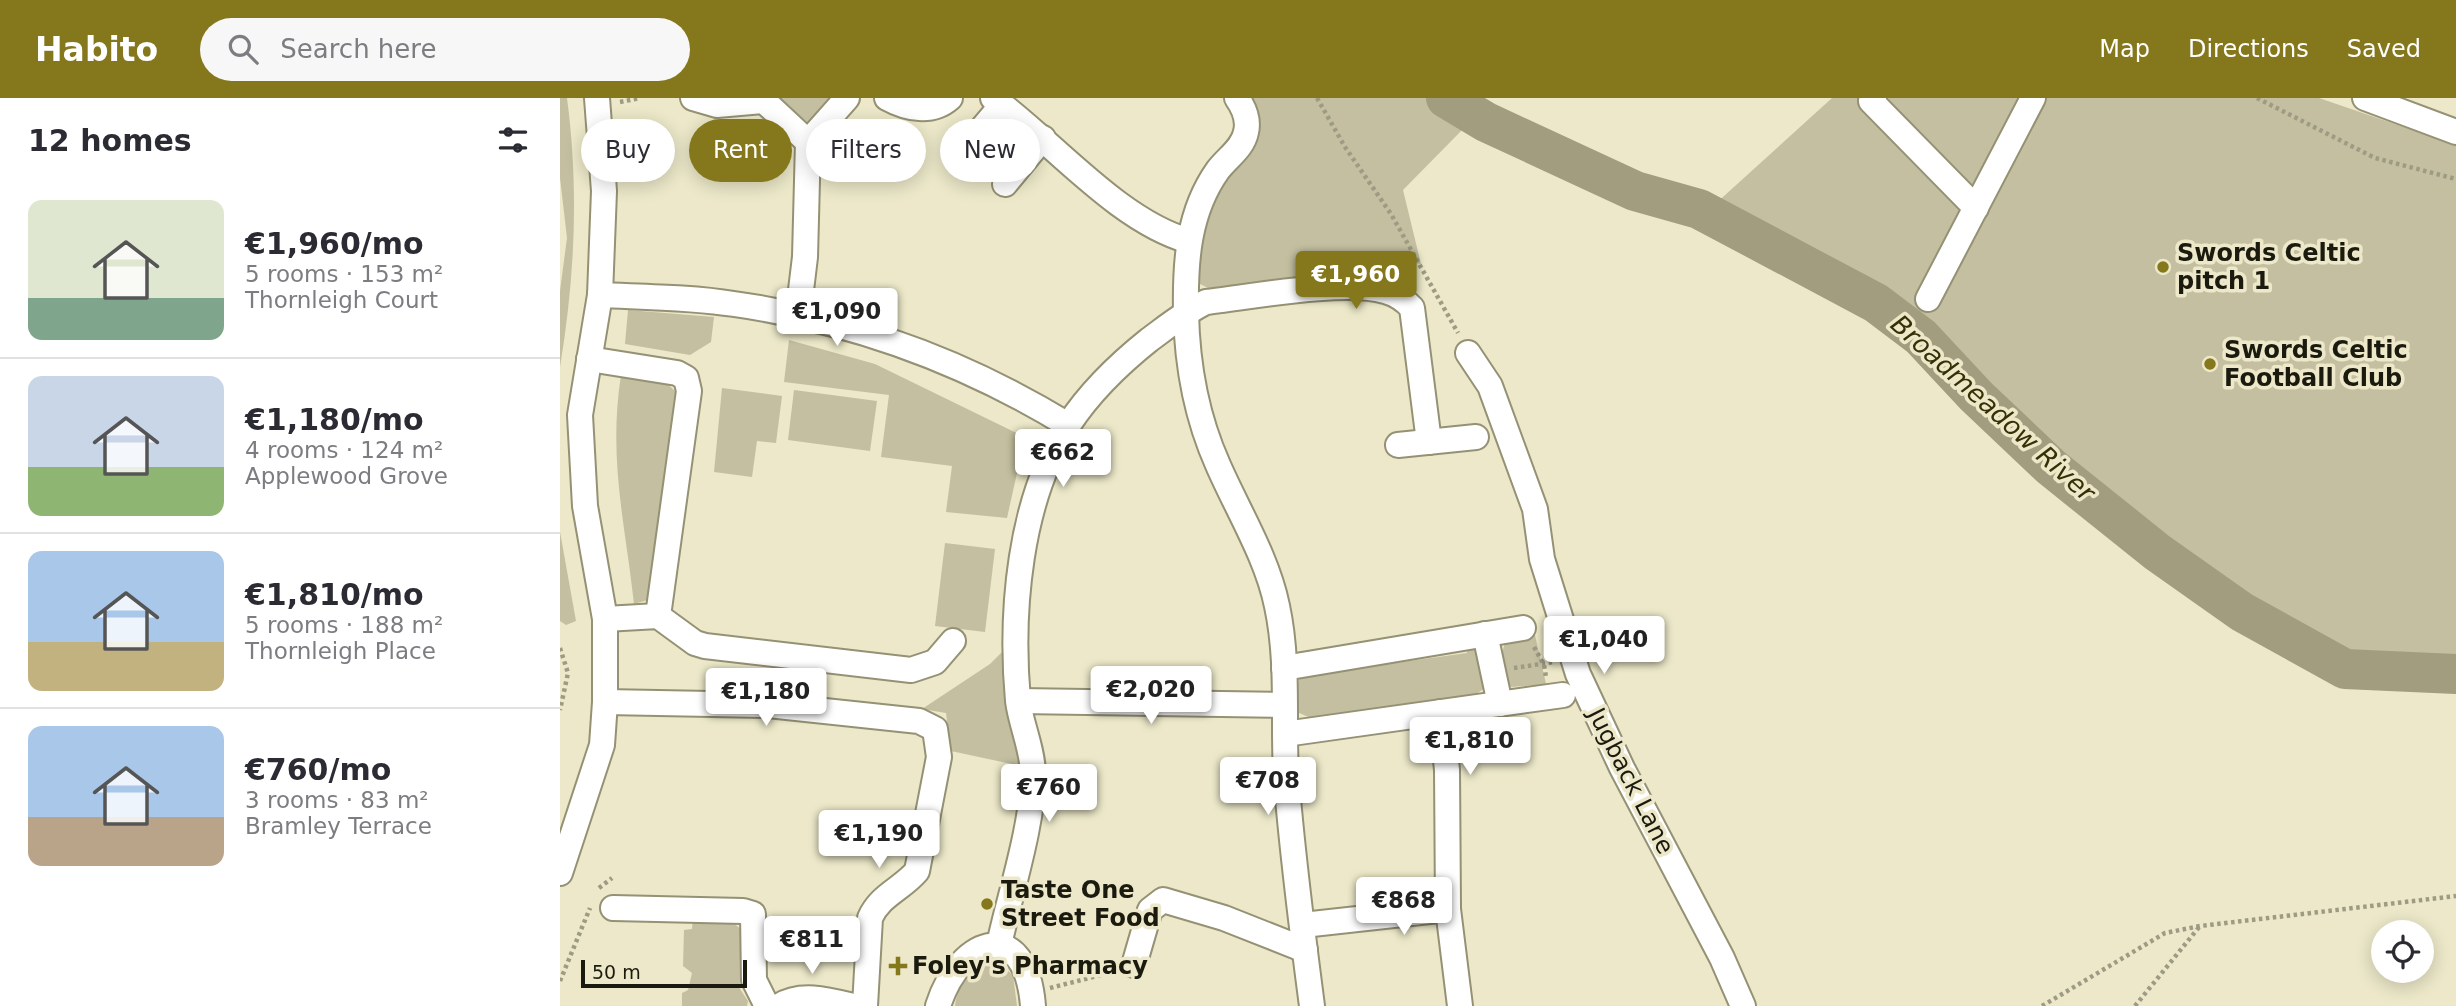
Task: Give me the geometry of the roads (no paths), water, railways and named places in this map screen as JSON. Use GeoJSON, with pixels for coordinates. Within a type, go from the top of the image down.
{"type":"FeatureCollection","features":[{"type":"Feature","properties":{"kind":"street"},"geometry":{"type":"LineString","coordinates":[[560,873],[602,745],[605,702],[605,619],[585,506],[580,415],[600,295],[604,191],[597,98]]}},
{"type":"Feature","properties":{"kind":"street"},"geometry":{"type":"LineString","coordinates":[[693,98],[717,105],[765,100],[806,140]]}},
{"type":"Feature","properties":{"kind":"street"},"geometry":{"type":"LineString","coordinates":[[828,119],[847,98]]}},
{"type":"Feature","properties":{"kind":"street"},"geometry":{"type":"LineString","coordinates":[[887,98],[919,109],[932,108],[950,98]]}},
{"type":"Feature","properties":{"kind":"street"},"geometry":{"type":"LineString","coordinates":[[1237,98],[1245,109],[1246,132],[1239,147],[1218,170],[1205,192],[1189,241],[1186,312],[1188,358],[1197,410],[1266,572],[1277,605],[1284,668],[1285,734],[1312,1006]]}},
{"type":"Feature","properties":{"kind":"street"},"geometry":{"type":"LineString","coordinates":[[1874,98],[1871,101],[1976,208]]}},
{"type":"Feature","properties":{"kind":"street"},"geometry":{"type":"LineString","coordinates":[[1928,299],[2033,98]]}},
{"type":"Feature","properties":{"kind":"street"},"geometry":{"type":"LineString","coordinates":[[2365,98],[2456,132]]}},
{"type":"Feature","properties":{"kind":"street"},"geometry":{"type":"LineString","coordinates":[[985,119],[998,101],[1147,224],[1168,235],[1189,241]]}},
{"type":"Feature","properties":{"kind":"street"},"geometry":{"type":"LineString","coordinates":[[1005,184],[1042,138]]}},
{"type":"Feature","properties":{"kind":"street"},"geometry":{"type":"LineString","coordinates":[[798,315],[805,257],[807,182]]}},
{"type":"Feature","properties":{"kind":"street"},"geometry":{"type":"LineString","coordinates":[[999,945],[1028,817],[1033,772],[1018,701],[1016,624],[1026,536],[1042,482],[1068,425],[1107,377],[1186,312],[1206,302],[1340,288],[1384,290],[1402,298],[1412,308],[1429,442]]}},
{"type":"Feature","properties":{"kind":"street"},"geometry":{"type":"LineString","coordinates":[[600,295],[732,303],[864,331],[926,352],[1024,398],[1068,425]]}},
{"type":"Feature","properties":{"kind":"street","name":"Jugback Lane"},"geometry":{"type":"LineString","coordinates":[[1468,352],[1490,386],[1535,509],[1542,559],[1572,657],[1622,768],[1722,958],[1743,1006]]}},
{"type":"Feature","properties":{"kind":"street"},"geometry":{"type":"LineString","coordinates":[[589,359],[677,373],[686,378],[689,391],[658,616]]}},
{"type":"Feature","properties":{"kind":"street"},"geometry":{"type":"LineString","coordinates":[[1398,445],[1476,437]]}},
{"type":"Feature","properties":{"kind":"street"},"geometry":{"type":"LineString","coordinates":[[605,619],[658,616],[695,643],[705,646],[902,669],[923,668],[935,662],[945,654],[953,640]]}},
{"type":"Feature","properties":{"kind":"street"},"geometry":{"type":"LineString","coordinates":[[1284,668],[1523,628]]}},
{"type":"Feature","properties":{"kind":"street"},"geometry":{"type":"LineString","coordinates":[[1485,634],[1500,704]]}},
{"type":"Feature","properties":{"kind":"street"},"geometry":{"type":"LineString","coordinates":[[1285,734],[1557,696]]}},
{"type":"Feature","properties":{"kind":"street"},"geometry":{"type":"LineString","coordinates":[[1018,701],[1284,705]]}},
{"type":"Feature","properties":{"kind":"street"},"geometry":{"type":"LineString","coordinates":[[605,702],[768,705],[919,721],[934,729],[939,757],[916,870],[887,895],[870,918],[865,1006]]}},
{"type":"Feature","properties":{"kind":"street"},"geometry":{"type":"LineString","coordinates":[[1441,712],[1450,846],[1448,909],[1460,1006]]}},
{"type":"Feature","properties":{"kind":"street"},"geometry":{"type":"LineString","coordinates":[[601,900],[743,911],[754,915],[754,980],[767,1006]]}},
{"type":"Feature","properties":{"kind":"street"},"geometry":{"type":"LineString","coordinates":[[1134,965],[1150,910],[1163,900],[1224,918],[1305,950]]}},
{"type":"Feature","properties":{"kind":"street"},"geometry":{"type":"LineString","coordinates":[[1303,925],[1448,909]]}},
{"type":"Feature","properties":{"kind":"street"},"geometry":{"type":"LineString","coordinates":[[938,1006],[948,978],[956,967],[982,947],[999,945],[1016,955],[1026,971],[1033,998]]}},
{"type":"Feature","properties":{"kind":"street"},"geometry":{"type":"LineString","coordinates":[[779,1006],[788,1000],[803,998],[853,1006]]}},
{"type":"Feature","properties":{"kind":"waterway","name":"Broadmeadow River"},"geometry":{"type":"LineString","coordinates":[[1446,98],[1486,122],[1635,191],[1699,209],[1876,303],[1921,337],[1976,396],[2051,467],[2157,552],[2242,612],[2345,669],[2456,674]]}},
{"type":"Feature","properties":{"kind":"place","name":"Swords Celtic pitch 1"},"geometry":{"type":"Point","coordinates":[2163,267]}},
{"type":"Feature","properties":{"kind":"place","name":"Swords Celtic Football Club"},"geometry":{"type":"Point","coordinates":[2210,364]}},
{"type":"Feature","properties":{"kind":"place","name":"Taste One Street Food"},"geometry":{"type":"Point","coordinates":[987,904]}},
{"type":"Feature","properties":{"kind":"place","name":"Foley's Pharmacy"},"geometry":{"type":"Point","coordinates":[898,966]}}]}
